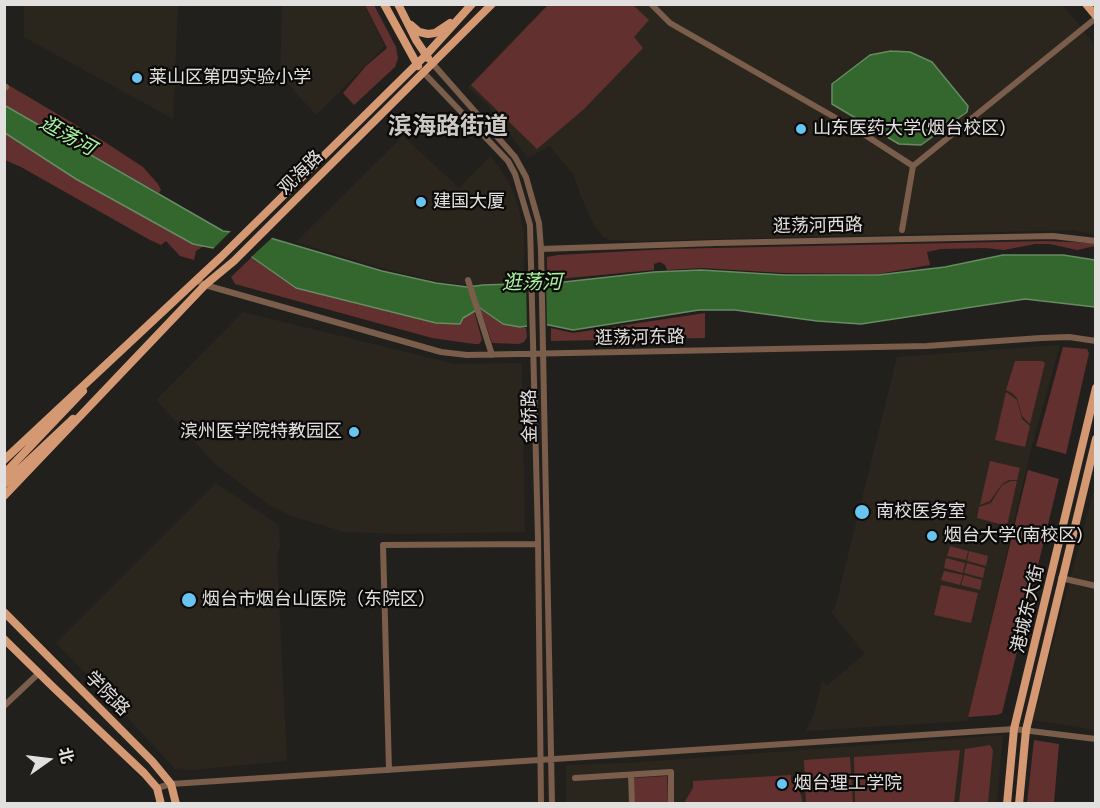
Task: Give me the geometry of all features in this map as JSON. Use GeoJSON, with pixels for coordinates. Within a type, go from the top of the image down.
{"type":"FeatureCollection","features":[{"type":"Feature","properties":{"kind":"main road"},"geometry":{"type":"LineString","coordinates":[[384,4],[416,64],[424,73]]}},
{"type":"Feature","properties":{"kind":"main road"},"geometry":{"type":"LineString","coordinates":[[398,4],[433,64]]}},
{"type":"Feature","properties":{"kind":"main road","name":"观海路"},"geometry":{"type":"LineString","coordinates":[[4,474],[122,351],[426,55],[472,4]]}},
{"type":"Feature","properties":{"kind":"main road","name":"观海路"},"geometry":{"type":"LineString","coordinates":[[4,496],[77,422],[205,285],[234,261],[492,4]]}},
{"type":"Feature","properties":{"kind":"main road"},"geometry":{"type":"LineString","coordinates":[[1086,4],[1095,17]]}},
{"type":"Feature","properties":{"kind":"main road"},"geometry":{"type":"LineString","coordinates":[[405,19],[419,32],[428,34],[435,33],[459,18]]}},
{"type":"Feature","properties":{"kind":"main road","name":"观海路"},"geometry":{"type":"LineString","coordinates":[[4,460],[67,399],[122,351]]}},
{"type":"Feature","properties":{"kind":"main road","name":"观海路"},"geometry":{"type":"LineString","coordinates":[[4,484],[131,363]]}},
{"type":"Feature","properties":{"kind":"main road","name":"港城东大街"},"geometry":{"type":"LineString","coordinates":[[1007,804],[1014,729],[1095,388]]}},
{"type":"Feature","properties":{"kind":"main road","name":"港城东大街"},"geometry":{"type":"LineString","coordinates":[[1019,804],[1026,730],[1095,440]]}},
{"type":"Feature","properties":{"kind":"main road"},"geometry":{"type":"LineString","coordinates":[[1077,469],[1088,471]]}},
{"type":"Feature","properties":{"kind":"main road","name":"学院路"},"geometry":{"type":"LineString","coordinates":[[4,612],[152,760],[171,784],[176,804]]}},
{"type":"Feature","properties":{"kind":"main road","name":"学院路"},"geometry":{"type":"LineString","coordinates":[[4,639],[144,772],[157,788]]}},
{"type":"Feature","properties":{"kind":"main road"},"geometry":{"type":"LineString","coordinates":[[157,788],[160,804]]}},
{"type":"Feature","properties":{"kind":"street"},"geometry":{"type":"LineString","coordinates":[[651,4],[670,23],[862,133],[913,166]]}},
{"type":"Feature","properties":{"kind":"street"},"geometry":{"type":"LineString","coordinates":[[902,230],[913,166],[1095,17]]}},
{"type":"Feature","properties":{"kind":"street","name":"金桥路"},"geometry":{"type":"LineString","coordinates":[[433,64],[515,157],[526,177],[538,223],[541,249],[544,355],[552,804]]}},
{"type":"Feature","properties":{"kind":"street","name":"金桥路"},"geometry":{"type":"LineString","coordinates":[[424,73],[508,161],[515,174],[530,225],[538,544],[541,804]]}},
{"type":"Feature","properties":{"kind":"street","name":"逛荡河西路"},"geometry":{"type":"LineString","coordinates":[[541,249],[1041,237],[1095,240]]}},
{"type":"Feature","properties":{"kind":"street","name":"逛荡河东路"},"geometry":{"type":"LineString","coordinates":[[196,280],[205,285],[441,352],[544,355],[927,346],[1041,338],[1095,341]]}},
{"type":"Feature","properties":{"kind":"street"},"geometry":{"type":"LineString","coordinates":[[468,280],[492,355]]}},
{"type":"Feature","properties":{"kind":"street"},"geometry":{"type":"LineString","coordinates":[[389,770],[383,545],[538,544]]}},
{"type":"Feature","properties":{"kind":"street"},"geometry":{"type":"LineString","coordinates":[[1061,578],[1095,586]]}},
{"type":"Feature","properties":{"kind":"street"},"geometry":{"type":"LineString","coordinates":[[4,706],[39,673]]}},
{"type":"Feature","properties":{"kind":"street"},"geometry":{"type":"LineString","coordinates":[[157,788],[171,784],[1014,729],[1095,740]]}},
{"type":"Feature","properties":{"kind":"street"},"geometry":{"type":"LineString","coordinates":[[575,778],[671,772],[671,804]]}},
{"type":"Feature","properties":{"kind":"street"},"geometry":{"type":"LineString","coordinates":[[631,775],[632,804]]}},
{"type":"Feature","properties":{"kind":"shaded area"},"geometry":{"type":"Polygon","coordinates":[[[549,4],[633,5],[649,20],[634,37],[643,48],[583,110],[537,149],[471,85],[549,4]]]}},
{"type":"Feature","properties":{"kind":"shaded area","name":"莱山区第四实验小学"},"geometry":{"type":"Polygon","coordinates":[[[24,5],[178,5],[173,119],[24,37],[24,5]]]}},
{"type":"Feature","properties":{"kind":"shaded area"},"geometry":{"type":"Polygon","coordinates":[[[282,5],[365,5],[385,46],[316,115],[280,75],[282,5]]]}},
{"type":"Feature","properties":{"kind":"shaded area"},"geometry":{"type":"Polygon","coordinates":[[[365,5],[374,5],[396,47],[398,58],[395,67],[354,105],[343,93],[366,66],[387,48],[365,5]]]}},
{"type":"Feature","properties":{"kind":"shaded area","name":"山东医药大学(烟台校区)"},"geometry":{"type":"Polygon","coordinates":[[[547,5],[1063,5],[1095,45],[1095,235],[1074,230],[610,240],[603,237],[594,225],[573,174],[550,146],[528,158],[488,106],[468,87],[547,5]]]}},
{"type":"Feature","properties":{"kind":"shaded area"},"geometry":{"type":"Polygon","coordinates":[[[891,51],[910,52],[932,62],[968,106],[967,112],[921,145],[899,144],[832,104],[832,84],[870,55],[891,51]]]}},
{"type":"Feature","properties":{"kind":"shaded area"},"geometry":{"type":"Polygon","coordinates":[[[5,83],[81,128],[89,136],[94,135],[143,167],[158,184],[161,190],[159,193],[5,105],[5,83]]]}},
{"type":"Feature","properties":{"kind":"shaded area"},"geometry":{"type":"Polygon","coordinates":[[[4,105],[223,231],[267,237],[382,271],[436,283],[467,287],[564,282],[654,272],[701,270],[784,275],[878,275],[945,267],[1003,255],[1063,255],[1095,260],[1095,307],[1025,299],[861,324],[817,321],[735,310],[699,310],[573,330],[544,324],[520,327],[503,324],[480,308],[463,318],[460,324],[436,323],[296,288],[249,255],[193,244],[76,179],[5,133],[4,105]]]}},
{"type":"Feature","properties":{"kind":"shaded area"},"geometry":{"type":"Polygon","coordinates":[[[4,133],[76,179],[193,244],[204,246],[196,251],[194,260],[180,256],[166,241],[161,245],[150,240],[5,160],[4,133]]]}},
{"type":"Feature","properties":{"kind":"shaded area"},"geometry":{"type":"Polygon","coordinates":[[[403,136],[459,188],[491,156],[510,184],[518,205],[524,234],[524,282],[464,285],[435,281],[378,267],[296,242],[403,136]]]}},
{"type":"Feature","properties":{"kind":"shaded area"},"geometry":{"type":"Polygon","coordinates":[[[1046,241],[1096,243],[1095,246],[1077,250],[1050,244],[1035,244],[1004,250],[941,249],[927,252],[930,265],[878,274],[783,273],[702,268],[667,270],[660,262],[654,264],[654,270],[547,280],[547,257],[558,255],[668,249],[1046,241]]]}},
{"type":"Feature","properties":{"kind":"shaded area"},"geometry":{"type":"Polygon","coordinates":[[[252,257],[296,288],[436,323],[463,318],[474,311],[482,340],[479,344],[474,344],[432,338],[235,284],[231,277],[252,257]]]}},
{"type":"Feature","properties":{"kind":"shaded area"},"geometry":{"type":"Polygon","coordinates":[[[480,308],[503,324],[526,328],[527,337],[524,342],[519,344],[492,343],[480,308]]]}},
{"type":"Feature","properties":{"kind":"shaded area","name":"滨州医学院特教园区"},"geometry":{"type":"Polygon","coordinates":[[[243,312],[455,364],[522,363],[525,532],[403,534],[344,532],[289,515],[268,504],[215,464],[156,400],[243,312]]]}},
{"type":"Feature","properties":{"kind":"shaded area"},"geometry":{"type":"Polygon","coordinates":[[[705,313],[705,338],[551,341],[551,328],[573,333],[705,313]]]}},
{"type":"Feature","properties":{"kind":"shaded area","name":"烟台大学(南校区)"},"geometry":{"type":"Polygon","coordinates":[[[1060,345],[1031,449],[967,721],[806,731],[814,714],[822,681],[827,685],[865,654],[831,612],[835,608],[897,357],[1060,345]]]}},
{"type":"Feature","properties":{"kind":"shaded area"},"geometry":{"type":"Polygon","coordinates":[[[1063,347],[1087,349],[1089,353],[1066,454],[1036,446],[1063,347]]]}},
{"type":"Feature","properties":{"kind":"shaded area"},"geometry":{"type":"Polygon","coordinates":[[[1015,361],[1045,363],[1030,424],[1022,416],[1017,398],[1006,390],[1015,361]]]}},
{"type":"Feature","properties":{"kind":"shaded area"},"geometry":{"type":"Polygon","coordinates":[[[1006,392],[1017,400],[1022,419],[1030,426],[1025,447],[995,440],[1006,392]]]}},
{"type":"Feature","properties":{"kind":"shaded area"},"geometry":{"type":"Polygon","coordinates":[[[990,461],[1020,468],[1017,480],[1009,480],[1002,484],[990,501],[980,505],[990,461]]]}},
{"type":"Feature","properties":{"kind":"shaded area"},"geometry":{"type":"Polygon","coordinates":[[[1028,470],[1059,479],[1002,713],[968,717],[1028,470]]]}},
{"type":"Feature","properties":{"kind":"shaded area"},"geometry":{"type":"Polygon","coordinates":[[[1017,481],[1007,526],[977,518],[979,507],[991,503],[1002,485],[1017,481]]]}},
{"type":"Feature","properties":{"kind":"shaded area","name":"烟台市烟台山医院（东院区）"},"geometry":{"type":"Polygon","coordinates":[[[216,483],[279,525],[280,546],[277,557],[287,761],[191,770],[174,768],[56,643],[216,483]]]}},
{"type":"Feature","properties":{"kind":"shaded area"},"geometry":{"type":"Polygon","coordinates":[[[1095,485],[1095,730],[1033,720],[1095,485]]]}},
{"type":"Feature","properties":{"kind":"shaded area"},"geometry":{"type":"Polygon","coordinates":[[[950,546],[968,551],[966,560],[947,556],[950,546]]]}},
{"type":"Feature","properties":{"kind":"shaded area"},"geometry":{"type":"Polygon","coordinates":[[[969,551],[988,556],[986,566],[967,561],[969,551]]]}},
{"type":"Feature","properties":{"kind":"shaded area"},"geometry":{"type":"Polygon","coordinates":[[[946,558],[965,563],[963,573],[944,568],[946,558]]]}},
{"type":"Feature","properties":{"kind":"shaded area"},"geometry":{"type":"Polygon","coordinates":[[[967,563],[985,568],[983,578],[964,573],[967,563]]]}},
{"type":"Feature","properties":{"kind":"shaded area"},"geometry":{"type":"Polygon","coordinates":[[[944,571],[963,575],[960,585],[941,580],[944,571]]]}},
{"type":"Feature","properties":{"kind":"shaded area"},"geometry":{"type":"Polygon","coordinates":[[[964,575],[982,580],[980,590],[961,585],[964,575]]]}},
{"type":"Feature","properties":{"kind":"shaded area"},"geometry":{"type":"Polygon","coordinates":[[[941,585],[978,593],[971,623],[934,615],[941,585]]]}},
{"type":"Feature","properties":{"kind":"shaded area","name":"烟台理工学院"},"geometry":{"type":"Polygon","coordinates":[[[1003,735],[997,803],[566,803],[566,765],[628,763],[1003,735]]]}},
{"type":"Feature","properties":{"kind":"shaded area"},"geometry":{"type":"Polygon","coordinates":[[[1034,740],[1059,744],[1054,803],[1027,803],[1034,740]]]}},
{"type":"Feature","properties":{"kind":"shaded area"},"geometry":{"type":"Polygon","coordinates":[[[990,745],[993,750],[988,803],[959,803],[965,749],[990,745]]]}},
{"type":"Feature","properties":{"kind":"shaded area"},"geometry":{"type":"Polygon","coordinates":[[[960,750],[954,803],[855,803],[854,757],[960,750]]]}},
{"type":"Feature","properties":{"kind":"shaded area"},"geometry":{"type":"Polygon","coordinates":[[[850,757],[853,803],[806,803],[804,760],[850,757]]]}},
{"type":"Feature","properties":{"kind":"shaded area"},"geometry":{"type":"Polygon","coordinates":[[[791,775],[791,782],[800,792],[803,803],[684,803],[693,788],[693,781],[791,775]]]}},
{"type":"Feature","properties":{"kind":"shaded area"},"geometry":{"type":"Polygon","coordinates":[[[667,776],[668,803],[634,803],[634,778],[667,776]]]}},
{"type":"Feature","properties":{"kind":"pier"},"geometry":{"type":"Polygon","coordinates":[[[233,229],[274,236],[249,259],[211,251],[233,229]]]}},
{"type":"Feature","properties":{"kind":"pier"},"geometry":{"type":"Polygon","coordinates":[[[546,281],[547,327],[527,327],[526,282],[546,281]]]}},
{"type":"Feature","properties":{"kind":"place","name":"莱山区第四实验小学"},"geometry":{"type":"Point","coordinates":[137,78]}},
{"type":"Feature","properties":{"kind":"place","name":"山东医药大学(烟台校区)"},"geometry":{"type":"Point","coordinates":[801,129]}},
{"type":"Feature","properties":{"kind":"place","name":"建国大厦"},"geometry":{"type":"Point","coordinates":[421,202]}},
{"type":"Feature","properties":{"kind":"place","name":"滨州医学院特教园区"},"geometry":{"type":"Point","coordinates":[354,432]}},
{"type":"Feature","properties":{"kind":"place","name":"南校医务室"},"geometry":{"type":"Point","coordinates":[862,512]}},
{"type":"Feature","properties":{"kind":"place","name":"烟台大学(南校区)"},"geometry":{"type":"Point","coordinates":[932,536]}},
{"type":"Feature","properties":{"kind":"place","name":"烟台市烟台山医院（东院区）"},"geometry":{"type":"Point","coordinates":[189,600]}},
{"type":"Feature","properties":{"kind":"place","name":"烟台理工学院"},"geometry":{"type":"Point","coordinates":[782,784]}},
{"type":"Feature","properties":{"kind":"district","name":"滨海路街道"},"geometry":{"type":"Point","coordinates":[448,127]}},
{"type":"Feature","properties":{"kind":"water label","name":"逛荡河"},"geometry":{"type":"Point","coordinates":[67,136]}},
{"type":"Feature","properties":{"kind":"water label","name":"逛荡河"},"geometry":{"type":"Point","coordinates":[532,283]}}]}
